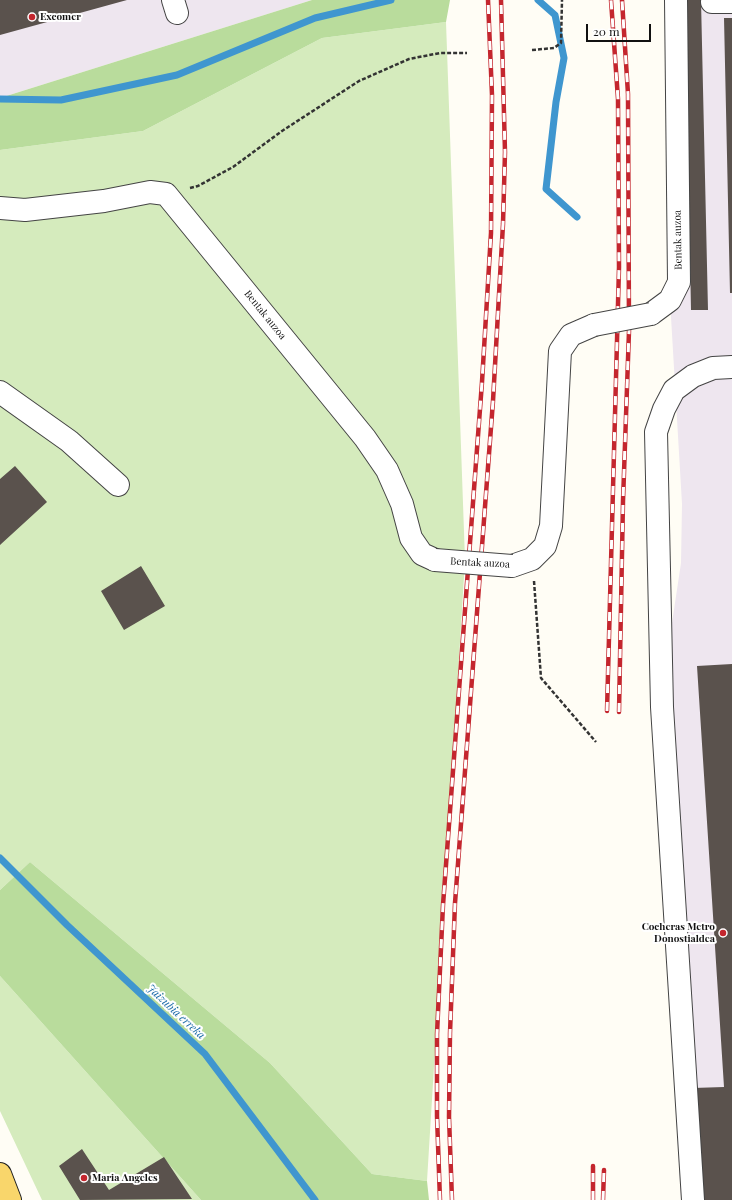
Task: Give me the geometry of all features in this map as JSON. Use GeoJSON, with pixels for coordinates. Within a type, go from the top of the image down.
{"type":"FeatureCollection","features":[{"type":"Feature","properties":{"kind":"main road"},"geometry":{"type":"LineString","coordinates":[[0,1174],[10,1200]]}},
{"type":"Feature","properties":{"kind":"street","name":"Bentak auzoa"},"geometry":{"type":"LineString","coordinates":[[166,194],[365,438],[387,470],[402,504],[411,538],[422,554],[435,560],[512,566],[532,558],[545,546],[551,526],[560,350],[572,335],[594,325],[651,314],[670,300],[679,282],[676,0]]}},
{"type":"Feature","properties":{"kind":"street"},"geometry":{"type":"LineString","coordinates":[[0,208],[25,210],[104,201],[150,192],[166,194]]}},
{"type":"Feature","properties":{"kind":"street"},"geometry":{"type":"LineString","coordinates":[[694,1200],[662,707],[656,432],[664,409],[674,390],[693,376],[713,368],[732,366]]}},
{"type":"Feature","properties":{"kind":"street"},"geometry":{"type":"LineString","coordinates":[[0,392],[69,442],[118,485]]}},
{"type":"Feature","properties":{"kind":"path"},"geometry":{"type":"LineString","coordinates":[[532,50],[554,48],[561,43],[562,0]]}},
{"type":"Feature","properties":{"kind":"path"},"geometry":{"type":"LineString","coordinates":[[166,194],[198,186],[233,166],[282,130],[358,81],[408,59],[440,53],[467,53]]}},
{"type":"Feature","properties":{"kind":"path"},"geometry":{"type":"LineString","coordinates":[[532,558],[541,678],[596,742]]}},
{"type":"Feature","properties":{"kind":"shaded area"},"geometry":{"type":"Polygon","coordinates":[[[0,0],[312,0],[0,98],[0,0]]]}},
{"type":"Feature","properties":{"kind":"shaded area"},"geometry":{"type":"Polygon","coordinates":[[[675,0],[732,0],[732,1200],[681,1200],[655,736],[681,563],[682,504],[670,300],[675,0]]]}},
{"type":"Feature","properties":{"kind":"green space"},"geometry":{"type":"Polygon","coordinates":[[[312,0],[450,0],[446,22],[322,38],[143,131],[0,150],[0,98],[312,0]]]}},
{"type":"Feature","properties":{"kind":"green space"},"geometry":{"type":"Polygon","coordinates":[[[446,22],[465,560],[427,1181],[372,1174],[270,1063],[30,862],[0,890],[0,150],[143,131],[322,38],[446,22]]]}},
{"type":"Feature","properties":{"kind":"green space"},"geometry":{"type":"Polygon","coordinates":[[[30,862],[270,1063],[372,1174],[427,1181],[429,1200],[201,1200],[0,976],[0,890],[30,862]]]}},
{"type":"Feature","properties":{"kind":"green space"},"geometry":{"type":"Polygon","coordinates":[[[0,976],[201,1200],[42,1200],[0,1111],[0,976]]]}},
{"type":"Feature","properties":{"kind":"building","name":"Excomer"},"geometry":{"type":"Polygon","coordinates":[[[0,0],[127,0],[0,35],[0,0]]]}},
{"type":"Feature","properties":{"kind":"building"},"geometry":{"type":"Polygon","coordinates":[[[685,0],[701,0],[708,310],[691,310],[685,0]]]}},
{"type":"Feature","properties":{"kind":"building"},"geometry":{"type":"Polygon","coordinates":[[[724,18],[732,18],[732,293],[730,293],[724,18]]]}},
{"type":"Feature","properties":{"kind":"building"},"geometry":{"type":"Polygon","coordinates":[[[15,466],[47,502],[0,545],[0,479],[15,466]]]}},
{"type":"Feature","properties":{"kind":"building"},"geometry":{"type":"Polygon","coordinates":[[[141,566],[165,606],[124,630],[101,591],[141,566]]]}},
{"type":"Feature","properties":{"kind":"building","name":"Cocheras Metro Donostialdea"},"geometry":{"type":"Polygon","coordinates":[[[732,664],[732,1200],[701,1200],[693,1088],[724,1087],[697,666],[732,664]]]}},
{"type":"Feature","properties":{"kind":"building"},"geometry":{"type":"Polygon","coordinates":[[[82,1149],[109,1190],[164,1157],[192,1199],[80,1200],[59,1166],[82,1149]]]}},
{"type":"Feature","properties":{"kind":"waterway"},"geometry":{"type":"LineString","coordinates":[[0,99],[61,100],[177,75],[315,18],[391,0]]}},
{"type":"Feature","properties":{"kind":"waterway"},"geometry":{"type":"LineString","coordinates":[[538,0],[555,15],[564,58],[556,102],[546,189],[577,217]]}},
{"type":"Feature","properties":{"kind":"waterway","name":"Jaizubia erreka"},"geometry":{"type":"LineString","coordinates":[[0,858],[67,925],[205,1054],[315,1200]]}},
{"type":"Feature","properties":{"kind":"railway"},"geometry":{"type":"LineString","coordinates":[[440,1200],[437,1116],[437,1034],[443,905],[482,382],[491,233],[492,95],[488,0]]}},
{"type":"Feature","properties":{"kind":"railway"},"geometry":{"type":"LineString","coordinates":[[452,1200],[449,1117],[450,1033],[455,903],[493,401],[503,224],[505,152],[501,0]]}},
{"type":"Feature","properties":{"kind":"railway"},"geometry":{"type":"LineString","coordinates":[[607,711],[619,267],[618,99],[611,0]]}},
{"type":"Feature","properties":{"kind":"railway"},"geometry":{"type":"LineString","coordinates":[[619,712],[623,501],[629,331],[628,94],[622,0]]}},
{"type":"Feature","properties":{"kind":"railway"},"geometry":{"type":"LineString","coordinates":[[593,1166],[593,1200]]}},
{"type":"Feature","properties":{"kind":"railway"},"geometry":{"type":"LineString","coordinates":[[603,1200],[604,1170]]}},
{"type":"Feature","properties":{"kind":"place","name":"Excomer"},"geometry":{"type":"Point","coordinates":[32,17]}},
{"type":"Feature","properties":{"kind":"place","name":"Cocheras Metro Donostialdea"},"geometry":{"type":"Point","coordinates":[723,933]}},
{"type":"Feature","properties":{"kind":"place","name":"Maria Angeles"},"geometry":{"type":"Point","coordinates":[84,1178]}}]}
